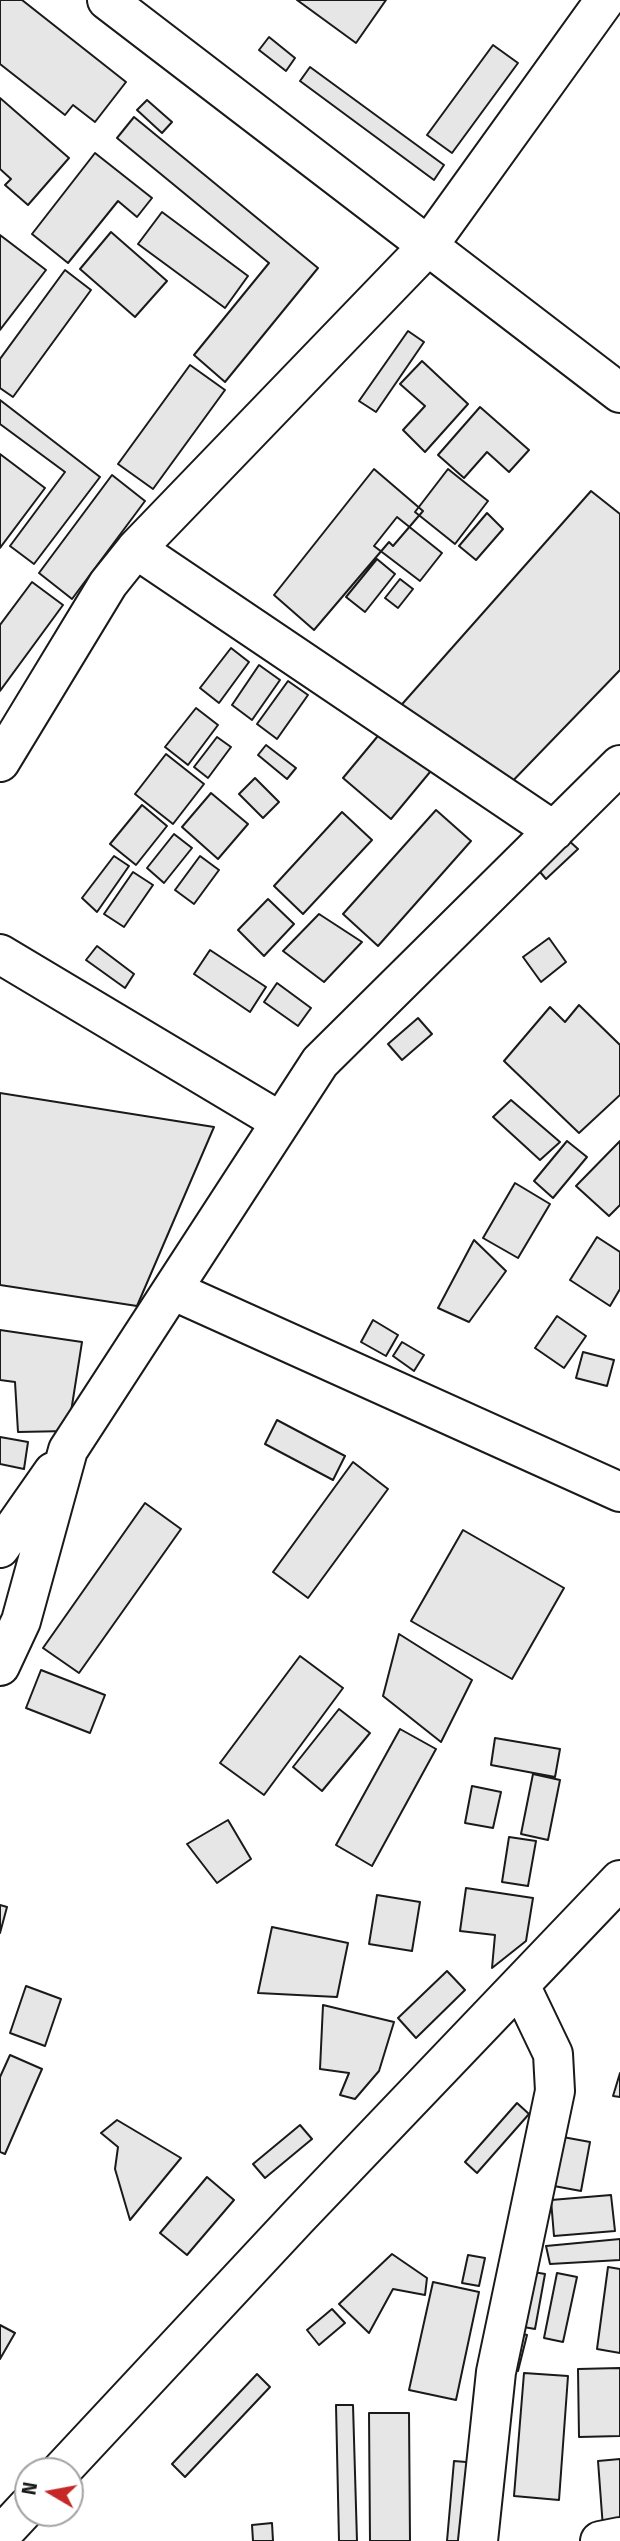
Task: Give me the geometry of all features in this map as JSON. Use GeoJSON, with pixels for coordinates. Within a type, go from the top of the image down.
{"type":"FeatureCollection","features":[{"type":"Feature","properties":{"kind":"street"},"geometry":{"type":"LineString","coordinates":[[107,0],[620,393]]}},
{"type":"Feature","properties":{"kind":"street"},"geometry":{"type":"LineString","coordinates":[[0,762],[108,584],[136,548],[428,246],[605,0]]}},
{"type":"Feature","properties":{"kind":"street"},"geometry":{"type":"LineString","coordinates":[[136,548],[554,831]]}},
{"type":"Feature","properties":{"kind":"street"},"geometry":{"type":"LineString","coordinates":[[0,1548],[68,1450],[320,1062],[620,765]]}},
{"type":"Feature","properties":{"kind":"street"},"geometry":{"type":"LineString","coordinates":[[0,954],[281,1122]]}},
{"type":"Feature","properties":{"kind":"street"},"geometry":{"type":"LineString","coordinates":[[172,1290],[620,1492]]}},
{"type":"Feature","properties":{"kind":"street"},"geometry":{"type":"LineString","coordinates":[[0,1666],[21,1621],[68,1450]]}},
{"type":"Feature","properties":{"kind":"street"},"geometry":{"type":"LineString","coordinates":[[74,2457],[298,2217],[620,1880]]}},
{"type":"Feature","properties":{"kind":"street"},"geometry":{"type":"LineString","coordinates":[[478,2541],[496,2372],[555,2091],[553,2054],[520,1985]]}},
{"type":"Feature","properties":{"kind":"street"},"geometry":{"type":"LineString","coordinates":[[0,2536],[14,2521]]}},
{"type":"Feature","properties":{"kind":"street"},"geometry":{"type":"LineString","coordinates":[[600,2541],[620,2537]]}},
{"type":"Feature","properties":{"kind":"building"},"geometry":{"type":"Polygon","coordinates":[[[0,0],[22,0],[126,82],[95,122],[73,105],[65,115],[0,64],[0,0]]]}},
{"type":"Feature","properties":{"kind":"building"},"geometry":{"type":"Polygon","coordinates":[[[297,0],[386,0],[356,43],[297,0]]]}},
{"type":"Feature","properties":{"kind":"building"},"geometry":{"type":"Polygon","coordinates":[[[269,37],[295,58],[286,71],[259,50],[269,37]]]}},
{"type":"Feature","properties":{"kind":"building"},"geometry":{"type":"Polygon","coordinates":[[[493,45],[518,63],[452,153],[427,135],[493,45]]]}},
{"type":"Feature","properties":{"kind":"building"},"geometry":{"type":"Polygon","coordinates":[[[310,67],[444,165],[434,180],[300,81],[310,67]]]}},
{"type":"Feature","properties":{"kind":"building"},"geometry":{"type":"Polygon","coordinates":[[[0,98],[69,158],[28,205],[5,185],[11,179],[0,169],[0,98]]]}},
{"type":"Feature","properties":{"kind":"building"},"geometry":{"type":"Polygon","coordinates":[[[147,100],[172,122],[162,133],[137,110],[147,100]]]}},
{"type":"Feature","properties":{"kind":"building"},"geometry":{"type":"Polygon","coordinates":[[[134,117],[318,268],[225,382],[194,355],[269,263],[117,138],[134,117]]]}},
{"type":"Feature","properties":{"kind":"building"},"geometry":{"type":"Polygon","coordinates":[[[95,153],[152,198],[137,217],[118,201],[68,263],[32,234],[95,153]]]}},
{"type":"Feature","properties":{"kind":"building"},"geometry":{"type":"Polygon","coordinates":[[[162,212],[248,276],[225,308],[138,244],[162,212]]]}},
{"type":"Feature","properties":{"kind":"building"},"geometry":{"type":"Polygon","coordinates":[[[111,232],[167,281],[135,317],[80,269],[111,232]]]}},
{"type":"Feature","properties":{"kind":"building"},"geometry":{"type":"Polygon","coordinates":[[[0,235],[46,270],[0,330],[0,235]]]}},
{"type":"Feature","properties":{"kind":"building"},"geometry":{"type":"Polygon","coordinates":[[[65,270],[91,290],[13,397],[0,388],[0,359],[65,270]]]}},
{"type":"Feature","properties":{"kind":"building"},"geometry":{"type":"Polygon","coordinates":[[[408,331],[424,342],[376,412],[359,401],[408,331]]]}},
{"type":"Feature","properties":{"kind":"building"},"geometry":{"type":"Polygon","coordinates":[[[422,361],[468,404],[425,452],[403,430],[425,406],[400,384],[422,361]]]}},
{"type":"Feature","properties":{"kind":"building"},"geometry":{"type":"Polygon","coordinates":[[[190,365],[225,390],[153,489],[118,464],[190,365]]]}},
{"type":"Feature","properties":{"kind":"building"},"geometry":{"type":"Polygon","coordinates":[[[0,400],[100,477],[34,564],[10,546],[65,472],[0,424],[0,400]]]}},
{"type":"Feature","properties":{"kind":"building"},"geometry":{"type":"Polygon","coordinates":[[[480,407],[529,450],[509,472],[487,452],[464,478],[438,455],[480,407]]]}},
{"type":"Feature","properties":{"kind":"building"},"geometry":{"type":"Polygon","coordinates":[[[0,454],[45,488],[0,548],[0,454]]]}},
{"type":"Feature","properties":{"kind":"building"},"geometry":{"type":"Polygon","coordinates":[[[374,469],[423,511],[393,546],[389,542],[314,630],[274,595],[374,469]]]}},
{"type":"Feature","properties":{"kind":"building"},"geometry":{"type":"Polygon","coordinates":[[[448,469],[488,501],[455,544],[415,512],[448,469]]]}},
{"type":"Feature","properties":{"kind":"building"},"geometry":{"type":"Polygon","coordinates":[[[112,475],[145,501],[72,599],[39,573],[112,475]]]}},
{"type":"Feature","properties":{"kind":"building"},"geometry":{"type":"Polygon","coordinates":[[[591,491],[620,514],[620,670],[503,791],[396,711],[591,491]]]}},
{"type":"Feature","properties":{"kind":"building"},"geometry":{"type":"Polygon","coordinates":[[[487,513],[503,529],[476,560],[459,546],[487,513]]]}},
{"type":"Feature","properties":{"kind":"building"},"geometry":{"type":"Polygon","coordinates":[[[397,517],[442,553],[420,581],[374,546],[397,517]]]}},
{"type":"Feature","properties":{"kind":"building"},"geometry":{"type":"Polygon","coordinates":[[[377,559],[395,574],[365,612],[346,597],[377,559]]]}},
{"type":"Feature","properties":{"kind":"building"},"geometry":{"type":"Polygon","coordinates":[[[400,579],[413,589],[398,608],[385,598],[400,579]]]}},
{"type":"Feature","properties":{"kind":"building"},"geometry":{"type":"Polygon","coordinates":[[[32,582],[63,605],[0,691],[0,625],[32,582]]]}},
{"type":"Feature","properties":{"kind":"building"},"geometry":{"type":"Polygon","coordinates":[[[231,648],[249,662],[219,703],[200,688],[231,648]]]}},
{"type":"Feature","properties":{"kind":"building"},"geometry":{"type":"Polygon","coordinates":[[[259,665],[280,680],[252,720],[232,705],[259,665]]]}},
{"type":"Feature","properties":{"kind":"building"},"geometry":{"type":"Polygon","coordinates":[[[288,681],[308,695],[277,739],[257,724],[288,681]]]}},
{"type":"Feature","properties":{"kind":"building"},"geometry":{"type":"Polygon","coordinates":[[[196,708],[218,725],[188,765],[165,747],[196,708]]]}},
{"type":"Feature","properties":{"kind":"building"},"geometry":{"type":"Polygon","coordinates":[[[387,725],[435,766],[391,819],[343,778],[387,725]]]}},
{"type":"Feature","properties":{"kind":"building"},"geometry":{"type":"Polygon","coordinates":[[[217,737],[231,747],[208,778],[194,767],[217,737]]]}},
{"type":"Feature","properties":{"kind":"building"},"geometry":{"type":"Polygon","coordinates":[[[266,745],[296,768],[287,779],[258,755],[266,745]]]}},
{"type":"Feature","properties":{"kind":"building"},"geometry":{"type":"Polygon","coordinates":[[[166,754],[204,784],[173,824],[135,794],[166,754]]]}},
{"type":"Feature","properties":{"kind":"building"},"geometry":{"type":"Polygon","coordinates":[[[255,778],[279,802],[263,818],[239,794],[255,778]]]}},
{"type":"Feature","properties":{"kind":"building"},"geometry":{"type":"Polygon","coordinates":[[[211,793],[248,824],[218,859],[182,827],[211,793]]]}},
{"type":"Feature","properties":{"kind":"building"},"geometry":{"type":"Polygon","coordinates":[[[142,805],[167,826],[136,865],[110,844],[142,805]]]}},
{"type":"Feature","properties":{"kind":"building"},"geometry":{"type":"Polygon","coordinates":[[[436,810],[471,841],[378,946],[343,914],[436,810]]]}},
{"type":"Feature","properties":{"kind":"building"},"geometry":{"type":"Polygon","coordinates":[[[342,812],[372,840],[303,914],[274,886],[342,812]]]}},
{"type":"Feature","properties":{"kind":"building"},"geometry":{"type":"Polygon","coordinates":[[[174,834],[192,848],[164,883],[147,868],[174,834]]]}},
{"type":"Feature","properties":{"kind":"building"},"geometry":{"type":"Polygon","coordinates":[[[566,838],[578,849],[546,879],[535,866],[566,838]]]}},
{"type":"Feature","properties":{"kind":"building"},"geometry":{"type":"Polygon","coordinates":[[[114,856],[129,866],[97,912],[82,898],[114,856]]]}},
{"type":"Feature","properties":{"kind":"building"},"geometry":{"type":"Polygon","coordinates":[[[200,856],[219,870],[194,904],[175,890],[200,856]]]}},
{"type":"Feature","properties":{"kind":"building"},"geometry":{"type":"Polygon","coordinates":[[[133,872],[153,885],[124,927],[104,914],[133,872]]]}},
{"type":"Feature","properties":{"kind":"building"},"geometry":{"type":"Polygon","coordinates":[[[268,899],[294,924],[264,956],[238,930],[268,899]]]}},
{"type":"Feature","properties":{"kind":"building"},"geometry":{"type":"Polygon","coordinates":[[[319,914],[362,942],[324,982],[283,951],[319,914]]]}},
{"type":"Feature","properties":{"kind":"building"},"geometry":{"type":"Polygon","coordinates":[[[549,938],[566,962],[541,982],[523,957],[549,938]]]}},
{"type":"Feature","properties":{"kind":"building"},"geometry":{"type":"Polygon","coordinates":[[[97,946],[134,974],[125,988],[86,960],[97,946]]]}},
{"type":"Feature","properties":{"kind":"building"},"geometry":{"type":"Polygon","coordinates":[[[210,950],[266,987],[250,1012],[194,974],[210,950]]]}},
{"type":"Feature","properties":{"kind":"building"},"geometry":{"type":"Polygon","coordinates":[[[277,983],[311,1008],[298,1026],[264,1002],[277,983]]]}},
{"type":"Feature","properties":{"kind":"building"},"geometry":{"type":"Polygon","coordinates":[[[579,1005],[620,1045],[620,1095],[579,1133],[504,1061],[550,1007],[565,1022],[579,1005]]]}},
{"type":"Feature","properties":{"kind":"building"},"geometry":{"type":"Polygon","coordinates":[[[418,1018],[432,1034],[402,1060],[388,1044],[418,1018]]]}},
{"type":"Feature","properties":{"kind":"building"},"geometry":{"type":"Polygon","coordinates":[[[0,1093],[214,1127],[137,1306],[0,1285],[0,1093]]]}},
{"type":"Feature","properties":{"kind":"building"},"geometry":{"type":"Polygon","coordinates":[[[511,1100],[560,1142],[540,1160],[493,1117],[511,1100]]]}},
{"type":"Feature","properties":{"kind":"building"},"geometry":{"type":"Polygon","coordinates":[[[567,1141],[587,1157],[553,1198],[534,1181],[567,1141]]]}},
{"type":"Feature","properties":{"kind":"building"},"geometry":{"type":"Polygon","coordinates":[[[620,1141],[620,1205],[609,1216],[576,1186],[620,1141]]]}},
{"type":"Feature","properties":{"kind":"building"},"geometry":{"type":"Polygon","coordinates":[[[515,1183],[550,1204],[518,1258],[483,1238],[515,1183]]]}},
{"type":"Feature","properties":{"kind":"building"},"geometry":{"type":"Polygon","coordinates":[[[597,1237],[620,1252],[620,1289],[610,1306],[570,1280],[597,1237]]]}},
{"type":"Feature","properties":{"kind":"building"},"geometry":{"type":"Polygon","coordinates":[[[474,1240],[506,1271],[469,1322],[438,1308],[474,1240]]]}},
{"type":"Feature","properties":{"kind":"building"},"geometry":{"type":"Polygon","coordinates":[[[557,1316],[586,1336],[564,1368],[535,1348],[557,1316]]]}},
{"type":"Feature","properties":{"kind":"building"},"geometry":{"type":"Polygon","coordinates":[[[373,1320],[398,1335],[386,1356],[361,1342],[373,1320]]]}},
{"type":"Feature","properties":{"kind":"building"},"geometry":{"type":"Polygon","coordinates":[[[0,1330],[82,1342],[68,1431],[18,1432],[15,1382],[0,1380],[0,1330]]]}},
{"type":"Feature","properties":{"kind":"building"},"geometry":{"type":"Polygon","coordinates":[[[402,1342],[424,1355],[414,1371],[393,1356],[402,1342]]]}},
{"type":"Feature","properties":{"kind":"building"},"geometry":{"type":"Polygon","coordinates":[[[583,1352],[614,1360],[607,1386],[576,1378],[583,1352]]]}},
{"type":"Feature","properties":{"kind":"building"},"geometry":{"type":"Polygon","coordinates":[[[277,1420],[345,1456],[333,1480],[265,1444],[277,1420]]]}},
{"type":"Feature","properties":{"kind":"building"},"geometry":{"type":"Polygon","coordinates":[[[0,1437],[28,1442],[24,1469],[0,1464],[0,1437]]]}},
{"type":"Feature","properties":{"kind":"building"},"geometry":{"type":"Polygon","coordinates":[[[353,1462],[388,1489],[308,1598],[273,1572],[353,1462]]]}},
{"type":"Feature","properties":{"kind":"building"},"geometry":{"type":"Polygon","coordinates":[[[145,1503],[181,1529],[79,1673],[43,1648],[145,1503]]]}},
{"type":"Feature","properties":{"kind":"building"},"geometry":{"type":"Polygon","coordinates":[[[463,1530],[564,1588],[512,1679],[411,1621],[463,1530]]]}},
{"type":"Feature","properties":{"kind":"building"},"geometry":{"type":"Polygon","coordinates":[[[399,1634],[472,1680],[441,1742],[383,1696],[399,1634]]]}},
{"type":"Feature","properties":{"kind":"building"},"geometry":{"type":"Polygon","coordinates":[[[300,1656],[343,1688],[264,1795],[220,1763],[300,1656]]]}},
{"type":"Feature","properties":{"kind":"building"},"geometry":{"type":"Polygon","coordinates":[[[41,1670],[105,1695],[90,1733],[26,1708],[41,1670]]]}},
{"type":"Feature","properties":{"kind":"building"},"geometry":{"type":"Polygon","coordinates":[[[339,1709],[370,1733],[322,1791],[293,1767],[339,1709]]]}},
{"type":"Feature","properties":{"kind":"building"},"geometry":{"type":"Polygon","coordinates":[[[400,1729],[436,1749],[372,1866],[336,1845],[400,1729]]]}},
{"type":"Feature","properties":{"kind":"building"},"geometry":{"type":"Polygon","coordinates":[[[495,1738],[560,1749],[555,1777],[491,1765],[495,1738]]]}},
{"type":"Feature","properties":{"kind":"building"},"geometry":{"type":"Polygon","coordinates":[[[533,1774],[560,1780],[548,1840],[521,1834],[533,1774]]]}},
{"type":"Feature","properties":{"kind":"building"},"geometry":{"type":"Polygon","coordinates":[[[472,1786],[501,1792],[493,1828],[465,1823],[472,1786]]]}},
{"type":"Feature","properties":{"kind":"building"},"geometry":{"type":"Polygon","coordinates":[[[228,1820],[251,1859],[217,1883],[187,1844],[228,1820]]]}},
{"type":"Feature","properties":{"kind":"building"},"geometry":{"type":"Polygon","coordinates":[[[509,1837],[536,1841],[528,1886],[502,1882],[509,1837]]]}},
{"type":"Feature","properties":{"kind":"building"},"geometry":{"type":"Polygon","coordinates":[[[466,1888],[533,1898],[526,1941],[492,1968],[495,1935],[460,1931],[466,1888]]]}},
{"type":"Feature","properties":{"kind":"building"},"geometry":{"type":"Polygon","coordinates":[[[377,1895],[420,1902],[412,1951],[369,1944],[377,1895]]]}},
{"type":"Feature","properties":{"kind":"building"},"geometry":{"type":"Polygon","coordinates":[[[0,1905],[7,1907],[0,1933],[0,1905]]]}},
{"type":"Feature","properties":{"kind":"building"},"geometry":{"type":"Polygon","coordinates":[[[272,1927],[348,1943],[337,1997],[258,1993],[272,1927]]]}},
{"type":"Feature","properties":{"kind":"building"},"geometry":{"type":"Polygon","coordinates":[[[447,1971],[465,1990],[416,2038],[398,2018],[447,1971]]]}},
{"type":"Feature","properties":{"kind":"building"},"geometry":{"type":"Polygon","coordinates":[[[26,1986],[61,1999],[45,2046],[10,2033],[26,1986]]]}},
{"type":"Feature","properties":{"kind":"building"},"geometry":{"type":"Polygon","coordinates":[[[323,2005],[394,2022],[379,2071],[355,2099],[340,2095],[349,2073],[320,2069],[323,2005]]]}},
{"type":"Feature","properties":{"kind":"building"},"geometry":{"type":"Polygon","coordinates":[[[10,2055],[42,2069],[5,2154],[0,2152],[0,2077],[10,2055]]]}},
{"type":"Feature","properties":{"kind":"building"},"geometry":{"type":"Polygon","coordinates":[[[620,2073],[620,2097],[613,2096],[620,2073]]]}},
{"type":"Feature","properties":{"kind":"building"},"geometry":{"type":"Polygon","coordinates":[[[517,2103],[529,2114],[477,2173],[465,2162],[517,2103]]]}},
{"type":"Feature","properties":{"kind":"building"},"geometry":{"type":"Polygon","coordinates":[[[117,2120],[181,2158],[130,2220],[115,2169],[118,2147],[101,2133],[117,2120]]]}},
{"type":"Feature","properties":{"kind":"building"},"geometry":{"type":"Polygon","coordinates":[[[300,2125],[312,2139],[265,2178],[253,2164],[300,2125]]]}},
{"type":"Feature","properties":{"kind":"building"},"geometry":{"type":"Polygon","coordinates":[[[552,2135],[590,2142],[581,2191],[543,2184],[552,2135]]]}},
{"type":"Feature","properties":{"kind":"building"},"geometry":{"type":"Polygon","coordinates":[[[207,2177],[234,2200],[187,2255],[160,2233],[207,2177]]]}},
{"type":"Feature","properties":{"kind":"building"},"geometry":{"type":"Polygon","coordinates":[[[611,2195],[615,2231],[554,2236],[551,2200],[611,2195]]]}},
{"type":"Feature","properties":{"kind":"building"},"geometry":{"type":"Polygon","coordinates":[[[620,2239],[620,2260],[550,2264],[546,2246],[620,2239]]]}},
{"type":"Feature","properties":{"kind":"building"},"geometry":{"type":"Polygon","coordinates":[[[392,2254],[427,2278],[425,2295],[393,2289],[369,2333],[339,2304],[392,2254]]]}},
{"type":"Feature","properties":{"kind":"building"},"geometry":{"type":"Polygon","coordinates":[[[468,2255],[485,2258],[479,2286],[462,2283],[468,2255]]]}},
{"type":"Feature","properties":{"kind":"building"},"geometry":{"type":"Polygon","coordinates":[[[608,2267],[620,2269],[620,2353],[597,2349],[608,2267]]]}},
{"type":"Feature","properties":{"kind":"building"},"geometry":{"type":"Polygon","coordinates":[[[528,2271],[545,2274],[535,2329],[518,2326],[528,2271]]]}},
{"type":"Feature","properties":{"kind":"building"},"geometry":{"type":"Polygon","coordinates":[[[557,2273],[577,2277],[563,2342],[544,2338],[557,2273]]]}},
{"type":"Feature","properties":{"kind":"building"},"geometry":{"type":"Polygon","coordinates":[[[433,2282],[479,2292],[456,2400],[409,2390],[433,2282]]]}},
{"type":"Feature","properties":{"kind":"building"},"geometry":{"type":"Polygon","coordinates":[[[332,2309],[345,2323],[319,2345],[307,2330],[332,2309]]]}},
{"type":"Feature","properties":{"kind":"building"},"geometry":{"type":"Polygon","coordinates":[[[0,2325],[15,2333],[0,2359],[0,2325]]]}},
{"type":"Feature","properties":{"kind":"building"},"geometry":{"type":"Polygon","coordinates":[[[515,2332],[527,2335],[518,2371],[507,2368],[515,2332]]]}},
{"type":"Feature","properties":{"kind":"building"},"geometry":{"type":"Polygon","coordinates":[[[620,2368],[620,2436],[579,2437],[578,2369],[620,2368]]]}},
{"type":"Feature","properties":{"kind":"building"},"geometry":{"type":"Polygon","coordinates":[[[524,2373],[568,2376],[559,2500],[514,2496],[524,2373]]]}},
{"type":"Feature","properties":{"kind":"building"},"geometry":{"type":"Polygon","coordinates":[[[257,2374],[270,2387],[185,2477],[172,2464],[257,2374]]]}},
{"type":"Feature","properties":{"kind":"building"},"geometry":{"type":"Polygon","coordinates":[[[336,2405],[353,2405],[357,2541],[339,2541],[336,2405]]]}},
{"type":"Feature","properties":{"kind":"building"},"geometry":{"type":"Polygon","coordinates":[[[369,2413],[409,2413],[410,2541],[370,2541],[369,2413]]]}},
{"type":"Feature","properties":{"kind":"building"},"geometry":{"type":"Polygon","coordinates":[[[620,2459],[620,2526],[603,2528],[598,2461],[620,2459]]]}},
{"type":"Feature","properties":{"kind":"building"},"geometry":{"type":"Polygon","coordinates":[[[454,2461],[478,2463],[471,2541],[447,2541],[454,2461]]]}},
{"type":"Feature","properties":{"kind":"building"},"geometry":{"type":"Polygon","coordinates":[[[272,2523],[273,2541],[253,2541],[252,2525],[272,2523]]]}}]}
